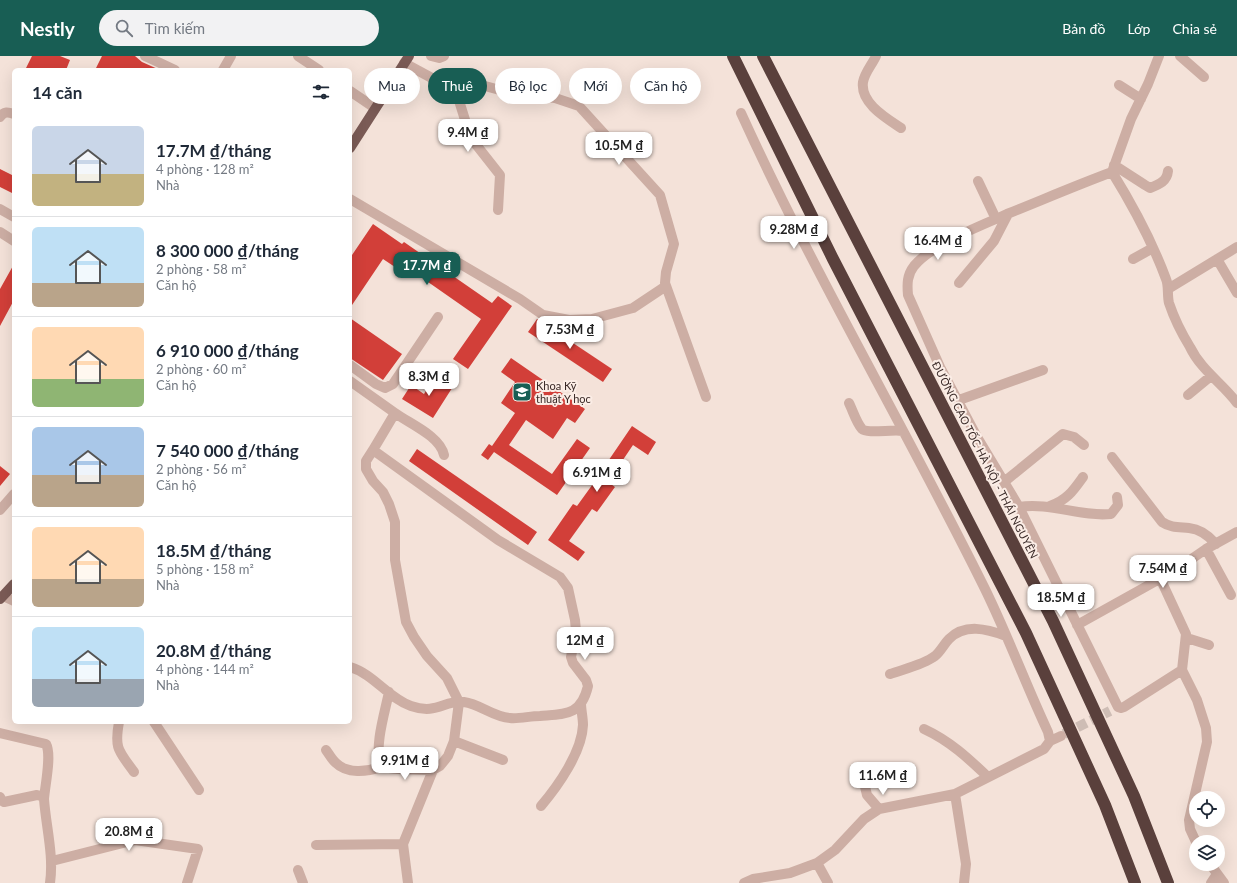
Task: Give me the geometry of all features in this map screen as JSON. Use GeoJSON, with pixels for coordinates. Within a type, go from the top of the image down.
{"type":"FeatureCollection","features":[{"type":"Feature","properties":{"kind":"highway"},"geometry":{"type":"LineString","coordinates":[[733,56],[833,259],[1026,634],[1105,805],[1135,883]]}},
{"type":"Feature","properties":{"kind":"highway","name":"ĐƯỜNG CAO TỐC HÀ NỘI - THÁI NGUYÊN"},"geometry":{"type":"LineString","coordinates":[[763,56],[1053,620],[1134,796],[1168,883]]}},
{"type":"Feature","properties":{"kind":"main road"},"geometry":{"type":"LineString","coordinates":[[352,145],[407,59]]}},
{"type":"Feature","properties":{"kind":"main road"},"geometry":{"type":"LineString","coordinates":[[1,598],[12,586]]}},
{"type":"Feature","properties":{"kind":"street"},"geometry":{"type":"LineString","coordinates":[[145,56],[171,68]]}},
{"type":"Feature","properties":{"kind":"street"},"geometry":{"type":"LineString","coordinates":[[224,68],[231,56]]}},
{"type":"Feature","properties":{"kind":"street"},"geometry":{"type":"LineString","coordinates":[[298,56],[316,68]]}},
{"type":"Feature","properties":{"kind":"street"},"geometry":{"type":"LineString","coordinates":[[431,56],[439,58],[444,56]]}},
{"type":"Feature","properties":{"kind":"street"},"geometry":{"type":"LineString","coordinates":[[876,56],[863,81],[863,90],[869,102],[885,117],[901,128]]}},
{"type":"Feature","properties":{"kind":"street"},"geometry":{"type":"LineString","coordinates":[[1159,56],[1131,119],[1113,168],[963,233],[925,256],[914,266],[909,275],[907,284],[908,295],[940,367],[959,400],[977,437],[1018,507],[1077,625],[1114,709],[1124,707],[1182,670]]}},
{"type":"Feature","properties":{"kind":"street"},"geometry":{"type":"LineString","coordinates":[[1180,56],[1204,77]]}},
{"type":"Feature","properties":{"kind":"street"},"geometry":{"type":"LineString","coordinates":[[407,59],[428,73]]}},
{"type":"Feature","properties":{"kind":"street"},"geometry":{"type":"LineString","coordinates":[[1119,85],[1141,99]]}},
{"type":"Feature","properties":{"kind":"street"},"geometry":{"type":"LineString","coordinates":[[487,87],[511,93],[555,98],[579,106],[660,195],[674,244],[666,272],[666,286],[706,398]]}},
{"type":"Feature","properties":{"kind":"street"},"geometry":{"type":"LineString","coordinates":[[352,92],[375,108]]}},
{"type":"Feature","properties":{"kind":"street"},"geometry":{"type":"LineString","coordinates":[[460,104],[474,142],[500,175],[498,210]]}},
{"type":"Feature","properties":{"kind":"street"},"geometry":{"type":"LineString","coordinates":[[0,117],[7,112],[12,113]]}},
{"type":"Feature","properties":{"kind":"street"},"geometry":{"type":"LineString","coordinates":[[741,113],[801,238],[984,588],[1048,732],[1050,741]]}},
{"type":"Feature","properties":{"kind":"street"},"geometry":{"type":"LineString","coordinates":[[1113,168],[1150,188],[1162,183],[1168,176],[1168,171]]}},
{"type":"Feature","properties":{"kind":"street"},"geometry":{"type":"LineString","coordinates":[[1113,168],[1153,248],[1166,280],[1169,302],[1190,349],[1211,376],[1237,404]]}},
{"type":"Feature","properties":{"kind":"street"},"geometry":{"type":"LineString","coordinates":[[978,181],[996,219]]}},
{"type":"Feature","properties":{"kind":"street"},"geometry":{"type":"LineString","coordinates":[[352,200],[520,299],[543,315],[568,320],[592,319],[632,308],[666,286]]}},
{"type":"Feature","properties":{"kind":"street"},"geometry":{"type":"LineString","coordinates":[[0,209],[12,216]]}},
{"type":"Feature","properties":{"kind":"street"},"geometry":{"type":"LineString","coordinates":[[959,283],[994,241],[1008,214]]}},
{"type":"Feature","properties":{"kind":"street"},"geometry":{"type":"LineString","coordinates":[[0,232],[12,240]]}},
{"type":"Feature","properties":{"kind":"street"},"geometry":{"type":"LineString","coordinates":[[1168,289],[1237,247]]}},
{"type":"Feature","properties":{"kind":"street"},"geometry":{"type":"LineString","coordinates":[[1133,259],[1153,248]]}},
{"type":"Feature","properties":{"kind":"street"},"geometry":{"type":"LineString","coordinates":[[1217,259],[1237,293]]}},
{"type":"Feature","properties":{"kind":"street"},"geometry":{"type":"LineString","coordinates":[[352,366],[376,384],[385,388],[393,384],[438,317]]}},
{"type":"Feature","properties":{"kind":"street"},"geometry":{"type":"LineString","coordinates":[[959,400],[1043,370]]}},
{"type":"Feature","properties":{"kind":"street"},"geometry":{"type":"LineString","coordinates":[[1188,395],[1211,376]]}},
{"type":"Feature","properties":{"kind":"street"},"geometry":{"type":"LineString","coordinates":[[352,382],[395,414],[434,438],[443,448],[444,455]]}},
{"type":"Feature","properties":{"kind":"street"},"geometry":{"type":"LineString","coordinates":[[849,403],[858,422],[867,432],[894,429],[903,431]]}},
{"type":"Feature","properties":{"kind":"street"},"geometry":{"type":"LineString","coordinates":[[326,750],[336,764],[342,767],[362,771],[373,770],[380,767],[398,770],[433,770],[440,766],[448,756],[454,741],[459,702],[447,678],[427,656],[406,622],[395,560],[395,522],[383,492],[373,481],[366,469],[366,461],[395,414]]}},
{"type":"Feature","properties":{"kind":"street"},"geometry":{"type":"LineString","coordinates":[[1004,482],[1063,434],[1074,437],[1084,445]]}},
{"type":"Feature","properties":{"kind":"street"},"geometry":{"type":"LineString","coordinates":[[352,668],[366,674],[410,706],[424,710],[432,710],[459,702],[468,703],[488,712],[509,718],[567,714],[580,703],[588,686],[586,680],[573,663],[572,657],[576,631],[575,620],[565,582],[556,574],[498,540],[372,450]]}},
{"type":"Feature","properties":{"kind":"street"},"geometry":{"type":"LineString","coordinates":[[1112,457],[1162,522],[1173,527],[1198,530],[1210,537],[1216,544]]}},
{"type":"Feature","properties":{"kind":"street"},"geometry":{"type":"LineString","coordinates":[[1048,506],[1062,502],[1083,477]]}},
{"type":"Feature","properties":{"kind":"street"},"geometry":{"type":"LineString","coordinates":[[0,510],[12,496]]}},
{"type":"Feature","properties":{"kind":"street"},"geometry":{"type":"LineString","coordinates":[[1018,507],[1048,506],[1093,514],[1112,514],[1118,505],[1117,497]]}},
{"type":"Feature","properties":{"kind":"street"},"geometry":{"type":"LineString","coordinates":[[1077,625],[1237,532]]}},
{"type":"Feature","properties":{"kind":"street"},"geometry":{"type":"LineString","coordinates":[[1206,550],[1231,594]]}},
{"type":"Feature","properties":{"kind":"street"},"geometry":{"type":"LineString","coordinates":[[1160,578],[1187,638],[1182,670],[1203,714],[1207,734],[1204,761],[1189,820],[1190,829],[1193,835]]}},
{"type":"Feature","properties":{"kind":"street"},"geometry":{"type":"LineString","coordinates":[[1,598],[12,601]]}},
{"type":"Feature","properties":{"kind":"street"},"geometry":{"type":"LineString","coordinates":[[890,674],[936,656],[949,639],[965,629],[989,630],[1006,636]]}},
{"type":"Feature","properties":{"kind":"street"},"geometry":{"type":"LineString","coordinates":[[1187,638],[1208,645]]}},
{"type":"Feature","properties":{"kind":"street"},"geometry":{"type":"LineString","coordinates":[[380,767],[380,735],[389,692]]}},
{"type":"Feature","properties":{"kind":"street"},"geometry":{"type":"LineString","coordinates":[[541,806],[568,768],[578,745],[583,726],[580,703]]}},
{"type":"Feature","properties":{"kind":"street"},"geometry":{"type":"LineString","coordinates":[[119,724],[116,738],[118,749],[134,772]]}},
{"type":"Feature","properties":{"kind":"street"},"geometry":{"type":"LineString","coordinates":[[155,724],[199,790]]}},
{"type":"Feature","properties":{"kind":"street"},"geometry":{"type":"LineString","coordinates":[[924,729],[953,745],[969,758],[988,777]]}},
{"type":"Feature","properties":{"kind":"street"},"geometry":{"type":"LineString","coordinates":[[0,733],[40,741],[46,744],[48,748],[44,799],[46,824],[52,860],[50,883]]}},
{"type":"Feature","properties":{"kind":"street"},"geometry":{"type":"LineString","coordinates":[[744,883],[753,879],[790,873],[816,862],[835,850],[864,819],[879,809],[955,794],[1044,749],[1050,741],[1061,736]]}},
{"type":"Feature","properties":{"kind":"street"},"geometry":{"type":"LineString","coordinates":[[454,741],[503,760]]}},
{"type":"Feature","properties":{"kind":"street"},"geometry":{"type":"LineString","coordinates":[[408,883],[403,844],[433,770]]}},
{"type":"Feature","properties":{"kind":"street"},"geometry":{"type":"LineString","coordinates":[[862,774],[867,795],[879,809]]}},
{"type":"Feature","properties":{"kind":"street"},"geometry":{"type":"LineString","coordinates":[[955,794],[966,864],[964,883]]}},
{"type":"Feature","properties":{"kind":"street"},"geometry":{"type":"LineString","coordinates":[[0,797],[4,802],[37,796],[41,796],[44,799]]}},
{"type":"Feature","properties":{"kind":"street"},"geometry":{"type":"LineString","coordinates":[[52,860],[135,840],[198,849],[187,883]]}},
{"type":"Feature","properties":{"kind":"street"},"geometry":{"type":"LineString","coordinates":[[316,845],[403,844]]}},
{"type":"Feature","properties":{"kind":"street"},"geometry":{"type":"LineString","coordinates":[[816,862],[828,883]]}},
{"type":"Feature","properties":{"kind":"street"},"geometry":{"type":"LineString","coordinates":[[298,870],[303,883]]}},
{"type":"Feature","properties":{"kind":"street"},"geometry":{"type":"LineString","coordinates":[[1215,871],[1224,883]]}},
{"type":"Feature","properties":{"kind":"street"},"geometry":{"type":"LineString","coordinates":[[1211,883],[1217,874]]}},
{"type":"Feature","properties":{"kind":"building"},"geometry":{"type":"Polygon","coordinates":[[[32,56],[60,56],[70,60],[67,68],[26,68],[32,56]]]}},
{"type":"Feature","properties":{"kind":"building"},"geometry":{"type":"Polygon","coordinates":[[[102,56],[135,56],[142,62],[156,68],[96,68],[102,56]]]}},
{"type":"Feature","properties":{"kind":"building"},"geometry":{"type":"Polygon","coordinates":[[[0,169],[12,175],[12,193],[0,187],[0,169]]]}},
{"type":"Feature","properties":{"kind":"building"},"geometry":{"type":"Polygon","coordinates":[[[373,224],[402,244],[404,242],[492,303],[498,296],[512,306],[468,369],[453,359],[481,319],[408,268],[404,273],[383,259],[352,305],[352,255],[373,224]]]}},
{"type":"Feature","properties":{"kind":"building"},"geometry":{"type":"Polygon","coordinates":[[[12,268],[12,304],[0,326],[0,289],[12,268]]]}},
{"type":"Feature","properties":{"kind":"building"},"geometry":{"type":"Polygon","coordinates":[[[352,319],[402,354],[383,380],[352,359],[352,319]]]}},
{"type":"Feature","properties":{"kind":"building"},"geometry":{"type":"Polygon","coordinates":[[[537,319],[612,369],[603,382],[528,332],[537,319]]]}},
{"type":"Feature","properties":{"kind":"building"},"geometry":{"type":"Polygon","coordinates":[[[511,358],[585,409],[575,423],[567,418],[553,439],[526,420],[509,445],[552,474],[577,439],[590,448],[557,495],[494,452],[488,460],[481,455],[489,444],[492,446],[515,413],[501,403],[515,382],[501,372],[511,358]]]}},
{"type":"Feature","properties":{"kind":"building"},"geometry":{"type":"Polygon","coordinates":[[[442,377],[454,385],[433,418],[402,399],[411,385],[424,394],[429,386],[434,389],[442,377]]]}},
{"type":"Feature","properties":{"kind":"building"},"geometry":{"type":"Polygon","coordinates":[[[632,426],[656,442],[648,455],[633,445],[608,482],[615,487],[597,512],[592,509],[569,541],[585,552],[578,561],[548,540],[573,504],[577,506],[632,426]]]}},
{"type":"Feature","properties":{"kind":"building"},"geometry":{"type":"Polygon","coordinates":[[[417,449],[537,532],[528,545],[409,461],[417,449]]]}},
{"type":"Feature","properties":{"kind":"building"},"geometry":{"type":"Polygon","coordinates":[[[0,466],[10,474],[0,486],[0,466]]]}},
{"type":"Feature","properties":{"kind":"tunnel"},"geometry":{"type":"LineString","coordinates":[[1064,734],[1110,711]]}},
{"type":"Feature","properties":{"kind":"place","name":"Khoa Kỹ thuật Y học"},"geometry":{"type":"Point","coordinates":[522,392]}}]}
